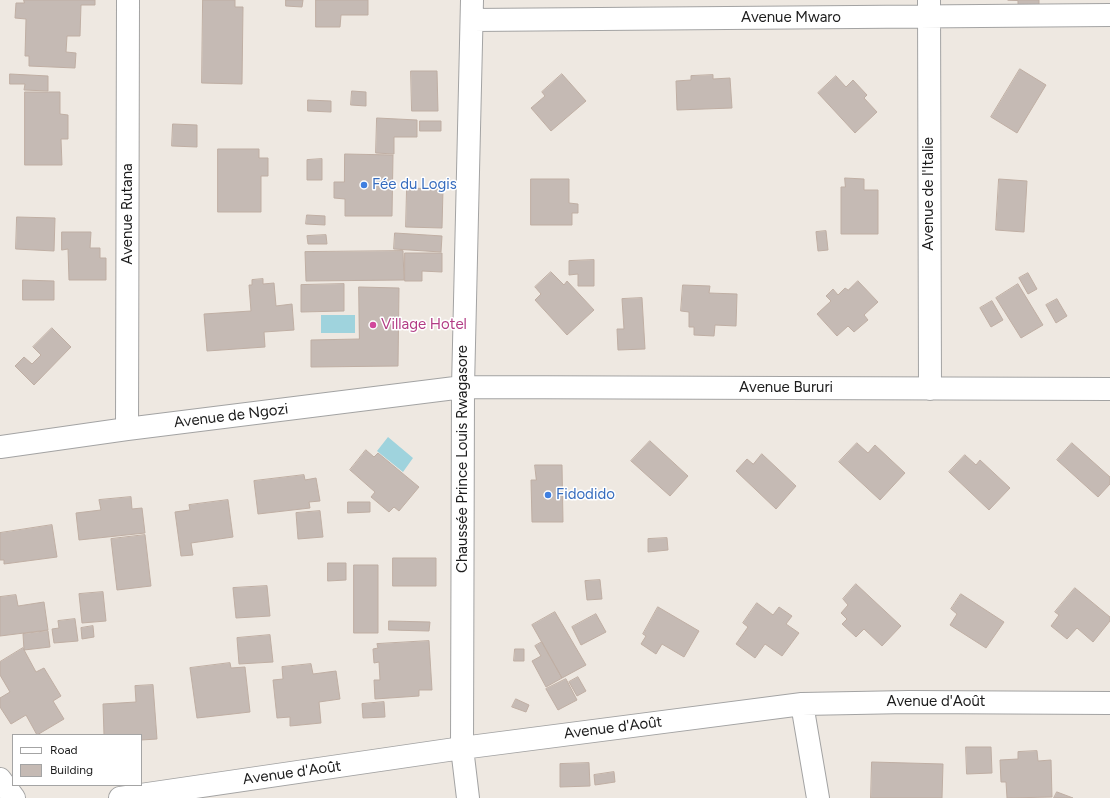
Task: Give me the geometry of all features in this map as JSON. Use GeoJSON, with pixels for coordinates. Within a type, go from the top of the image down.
{"type":"FeatureCollection","features":[{"type":"Feature","properties":{"kind":"street","name":"Avenue Rutana"},"geometry":{"type":"LineString","coordinates":[[127,429],[128,0]]}},
{"type":"Feature","properties":{"kind":"street","name":"Avenue Mwaro"},"geometry":{"type":"LineString","coordinates":[[472,10],[929,8],[1110,15]]}},
{"type":"Feature","properties":{"kind":"street","name":"Avenue de l'Italie"},"geometry":{"type":"LineString","coordinates":[[929,8],[930,389]]}},
{"type":"Feature","properties":{"kind":"street","name":"Chaussée Prince Louis Rwagasore"},"geometry":{"type":"LineString","coordinates":[[468,798],[462,748],[463,387],[472,10]]}},
{"type":"Feature","properties":{"kind":"street","name":"Avenue de Ngozi"},"geometry":{"type":"LineString","coordinates":[[0,447],[127,429],[463,387]]}},
{"type":"Feature","properties":{"kind":"street","name":"Avenue Bururi"},"geometry":{"type":"LineString","coordinates":[[463,387],[1110,389]]}},
{"type":"Feature","properties":{"kind":"street","name":"Avenue d'Août"},"geometry":{"type":"LineString","coordinates":[[120,798],[462,748],[802,704],[886,702],[1110,703]]}},
{"type":"Feature","properties":{"kind":"street"},"geometry":{"type":"LineString","coordinates":[[802,704],[818,798]]}},
{"type":"Feature","properties":{"kind":"street"},"geometry":{"type":"LineString","coordinates":[[0,779],[14,798]]}},
{"type":"Feature","properties":{"kind":"water"},"geometry":{"type":"Polygon","coordinates":[[[321,315],[355,315],[355,333],[321,333],[321,315]]]}},
{"type":"Feature","properties":{"kind":"water"},"geometry":{"type":"Polygon","coordinates":[[[388,437],[413,458],[403,472],[377,451],[388,437]]]}},
{"type":"Feature","properties":{"kind":"building"},"geometry":{"type":"Polygon","coordinates":[[[24,0],[95,0],[95,5],[81,5],[80,36],[67,36],[66,52],[76,53],[75,68],[29,66],[29,56],[25,56],[26,19],[15,18],[16,3],[24,3],[24,0]]]}},
{"type":"Feature","properties":{"kind":"building"},"geometry":{"type":"Polygon","coordinates":[[[203,0],[235,0],[235,7],[243,7],[242,84],[202,83],[203,0]]]}},
{"type":"Feature","properties":{"kind":"building"},"geometry":{"type":"Polygon","coordinates":[[[286,0],[303,0],[302,7],[286,6],[286,0]]]}},
{"type":"Feature","properties":{"kind":"building"},"geometry":{"type":"Polygon","coordinates":[[[316,0],[368,0],[368,15],[341,15],[340,27],[316,27],[316,0]]]}},
{"type":"Feature","properties":{"kind":"building"},"geometry":{"type":"Polygon","coordinates":[[[1008,0],[1039,0],[1039,6],[1018,5],[1018,1],[1008,0]]]}},
{"type":"Feature","properties":{"kind":"building"},"geometry":{"type":"Polygon","coordinates":[[[1020,69],[1046,85],[1017,133],[991,117],[1020,69]]]}},
{"type":"Feature","properties":{"kind":"building"},"geometry":{"type":"Polygon","coordinates":[[[411,71],[437,71],[438,111],[412,111],[411,71]]]}},
{"type":"Feature","properties":{"kind":"building"},"geometry":{"type":"Polygon","coordinates":[[[10,74],[48,76],[48,91],[24,90],[25,84],[10,84],[10,74]]]}},
{"type":"Feature","properties":{"kind":"building"},"geometry":{"type":"Polygon","coordinates":[[[562,74],[586,101],[551,131],[531,108],[545,96],[542,92],[562,74]]]}},
{"type":"Feature","properties":{"kind":"building"},"geometry":{"type":"Polygon","coordinates":[[[713,75],[713,79],[730,78],[732,108],[677,110],[676,81],[691,80],[691,76],[713,75]]]}},
{"type":"Feature","properties":{"kind":"building"},"geometry":{"type":"Polygon","coordinates":[[[836,76],[846,87],[853,80],[867,95],[864,98],[877,112],[855,133],[818,93],[836,76]]]}},
{"type":"Feature","properties":{"kind":"building"},"geometry":{"type":"Polygon","coordinates":[[[352,91],[366,92],[366,106],[351,105],[352,91]]]}},
{"type":"Feature","properties":{"kind":"building"},"geometry":{"type":"Polygon","coordinates":[[[25,92],[60,92],[60,114],[68,115],[68,139],[61,139],[62,165],[25,165],[25,92]]]}},
{"type":"Feature","properties":{"kind":"building"},"geometry":{"type":"Polygon","coordinates":[[[308,100],[331,101],[331,112],[308,111],[308,100]]]}},
{"type":"Feature","properties":{"kind":"building"},"geometry":{"type":"Polygon","coordinates":[[[377,118],[417,120],[417,137],[394,137],[394,154],[376,153],[377,118]]]}},
{"type":"Feature","properties":{"kind":"building"},"geometry":{"type":"Polygon","coordinates":[[[420,121],[441,121],[441,131],[420,131],[420,121]]]}},
{"type":"Feature","properties":{"kind":"building"},"geometry":{"type":"Polygon","coordinates":[[[173,124],[197,125],[197,147],[172,146],[173,124]]]}},
{"type":"Feature","properties":{"kind":"building"},"geometry":{"type":"Polygon","coordinates":[[[218,149],[259,149],[259,158],[268,158],[268,176],[261,176],[261,212],[218,212],[218,149]]]}},
{"type":"Feature","properties":{"kind":"building"},"geometry":{"type":"Polygon","coordinates":[[[345,154],[393,155],[392,216],[345,216],[345,199],[334,198],[334,182],[344,182],[345,154]]]}},
{"type":"Feature","properties":{"kind":"building"},"geometry":{"type":"Polygon","coordinates":[[[322,159],[322,180],[307,180],[307,160],[322,159]]]}},
{"type":"Feature","properties":{"kind":"building"},"geometry":{"type":"Polygon","coordinates":[[[845,178],[864,179],[864,190],[878,190],[878,234],[841,234],[841,187],[845,187],[845,178]]]}},
{"type":"Feature","properties":{"kind":"building"},"geometry":{"type":"Polygon","coordinates":[[[531,179],[569,179],[569,203],[578,204],[578,213],[572,213],[572,225],[531,225],[531,179]]]}},
{"type":"Feature","properties":{"kind":"building"},"geometry":{"type":"Polygon","coordinates":[[[999,179],[1027,181],[1024,232],[996,230],[999,179]]]}},
{"type":"Feature","properties":{"kind":"building"},"geometry":{"type":"Polygon","coordinates":[[[407,188],[443,189],[442,228],[406,227],[407,188]]]}},
{"type":"Feature","properties":{"kind":"building"},"geometry":{"type":"Polygon","coordinates":[[[307,215],[325,216],[325,225],[306,224],[307,215]]]}},
{"type":"Feature","properties":{"kind":"building"},"geometry":{"type":"Polygon","coordinates":[[[17,217],[55,218],[54,251],[16,249],[17,217]]]}},
{"type":"Feature","properties":{"kind":"building"},"geometry":{"type":"Polygon","coordinates":[[[826,231],[828,250],[818,251],[816,232],[826,231]]]}},
{"type":"Feature","properties":{"kind":"building"},"geometry":{"type":"Polygon","coordinates":[[[62,232],[91,232],[90,248],[100,248],[100,258],[106,258],[106,280],[69,280],[68,249],[62,250],[62,232]]]}},
{"type":"Feature","properties":{"kind":"building"},"geometry":{"type":"Polygon","coordinates":[[[395,233],[442,236],[441,252],[394,249],[395,233]]]}},
{"type":"Feature","properties":{"kind":"building"},"geometry":{"type":"Polygon","coordinates":[[[326,235],[327,244],[308,244],[307,236],[326,235]]]}},
{"type":"Feature","properties":{"kind":"building"},"geometry":{"type":"Polygon","coordinates":[[[403,251],[404,280],[306,281],[305,252],[403,251]]]}},
{"type":"Feature","properties":{"kind":"building"},"geometry":{"type":"Polygon","coordinates":[[[405,253],[442,253],[442,272],[422,271],[422,281],[405,281],[405,253]]]}},
{"type":"Feature","properties":{"kind":"building"},"geometry":{"type":"Polygon","coordinates":[[[594,260],[594,286],[578,286],[578,274],[569,275],[569,261],[594,260]]]}},
{"type":"Feature","properties":{"kind":"building"},"geometry":{"type":"Polygon","coordinates":[[[551,272],[564,285],[567,281],[594,310],[567,335],[535,300],[541,294],[535,287],[551,272]]]}},
{"type":"Feature","properties":{"kind":"building"},"geometry":{"type":"Polygon","coordinates":[[[1028,273],[1037,289],[1028,294],[1019,278],[1028,273]]]}},
{"type":"Feature","properties":{"kind":"building"},"geometry":{"type":"Polygon","coordinates":[[[263,279],[263,284],[274,283],[276,306],[292,304],[294,330],[264,332],[265,347],[207,351],[204,314],[251,311],[249,285],[252,285],[252,280],[263,279]]]}},
{"type":"Feature","properties":{"kind":"building"},"geometry":{"type":"Polygon","coordinates":[[[23,280],[54,281],[54,300],[23,300],[23,280]]]}},
{"type":"Feature","properties":{"kind":"building"},"geometry":{"type":"Polygon","coordinates":[[[858,281],[878,302],[864,315],[868,320],[854,332],[848,326],[837,336],[817,314],[831,301],[826,296],[833,289],[838,295],[845,288],[848,290],[858,281]]]}},
{"type":"Feature","properties":{"kind":"building"},"geometry":{"type":"Polygon","coordinates":[[[344,284],[344,311],[301,312],[301,285],[344,284]]]}},
{"type":"Feature","properties":{"kind":"building"},"geometry":{"type":"Polygon","coordinates":[[[1018,284],[1043,325],[1021,338],[996,298],[1018,284]]]}},
{"type":"Feature","properties":{"kind":"building"},"geometry":{"type":"Polygon","coordinates":[[[683,285],[710,286],[709,293],[737,294],[736,326],[715,325],[714,336],[694,335],[694,327],[689,327],[689,312],[681,311],[683,285]]]}},
{"type":"Feature","properties":{"kind":"building"},"geometry":{"type":"Polygon","coordinates":[[[359,287],[399,288],[398,366],[311,367],[311,340],[359,339],[359,287]]]}},
{"type":"Feature","properties":{"kind":"building"},"geometry":{"type":"Polygon","coordinates":[[[642,298],[645,349],[618,350],[617,329],[624,329],[622,299],[642,298]]]}},
{"type":"Feature","properties":{"kind":"building"},"geometry":{"type":"Polygon","coordinates":[[[1057,299],[1067,316],[1056,323],[1046,305],[1057,299]]]}},
{"type":"Feature","properties":{"kind":"building"},"geometry":{"type":"Polygon","coordinates":[[[992,301],[1003,320],[991,327],[980,308],[992,301]]]}},
{"type":"Feature","properties":{"kind":"building"},"geometry":{"type":"Polygon","coordinates":[[[52,328],[71,347],[34,385],[15,366],[24,357],[32,364],[41,355],[33,347],[52,328]]]}},
{"type":"Feature","properties":{"kind":"building"},"geometry":{"type":"Polygon","coordinates":[[[650,441],[688,476],[670,496],[631,461],[650,441]]]}},
{"type":"Feature","properties":{"kind":"building"},"geometry":{"type":"Polygon","coordinates":[[[857,443],[868,453],[875,445],[905,473],[880,500],[839,462],[857,443]]]}},
{"type":"Feature","properties":{"kind":"building"},"geometry":{"type":"Polygon","coordinates":[[[1072,443],[1110,477],[1110,484],[1098,497],[1057,460],[1072,443]]]}},
{"type":"Feature","properties":{"kind":"building"},"geometry":{"type":"Polygon","coordinates":[[[366,450],[374,457],[378,453],[419,487],[399,511],[394,507],[389,512],[371,497],[375,492],[350,470],[366,450]]]}},
{"type":"Feature","properties":{"kind":"building"},"geometry":{"type":"Polygon","coordinates":[[[762,454],[796,486],[776,509],[736,471],[747,459],[753,464],[762,454]]]}},
{"type":"Feature","properties":{"kind":"building"},"geometry":{"type":"Polygon","coordinates":[[[965,455],[976,465],[980,460],[1010,488],[989,510],[949,472],[965,455]]]}},
{"type":"Feature","properties":{"kind":"building"},"geometry":{"type":"Polygon","coordinates":[[[535,465],[562,465],[563,522],[532,522],[531,480],[536,480],[535,465]]]}},
{"type":"Feature","properties":{"kind":"building"},"geometry":{"type":"Polygon","coordinates":[[[304,475],[305,480],[316,478],[320,501],[309,502],[310,508],[258,514],[254,481],[304,475]]]}},
{"type":"Feature","properties":{"kind":"building"},"geometry":{"type":"Polygon","coordinates":[[[131,497],[132,509],[142,508],[145,533],[79,540],[76,513],[101,510],[99,500],[131,497]]]}},
{"type":"Feature","properties":{"kind":"building"},"geometry":{"type":"Polygon","coordinates":[[[228,500],[233,537],[191,543],[193,555],[181,556],[175,512],[190,510],[189,505],[228,500]]]}},
{"type":"Feature","properties":{"kind":"building"},"geometry":{"type":"Polygon","coordinates":[[[348,502],[370,502],[370,512],[348,513],[348,502]]]}},
{"type":"Feature","properties":{"kind":"building"},"geometry":{"type":"Polygon","coordinates":[[[320,511],[323,537],[298,539],[296,513],[320,511]]]}},
{"type":"Feature","properties":{"kind":"building"},"geometry":{"type":"Polygon","coordinates":[[[52,525],[57,557],[4,564],[4,560],[0,560],[0,533],[52,525]]]}},
{"type":"Feature","properties":{"kind":"building"},"geometry":{"type":"Polygon","coordinates":[[[145,535],[151,586],[117,590],[111,539],[145,535]]]}},
{"type":"Feature","properties":{"kind":"building"},"geometry":{"type":"Polygon","coordinates":[[[667,538],[668,550],[648,552],[648,539],[667,538]]]}},
{"type":"Feature","properties":{"kind":"building"},"geometry":{"type":"Polygon","coordinates":[[[393,558],[436,558],[436,586],[393,586],[393,558]]]}},
{"type":"Feature","properties":{"kind":"building"},"geometry":{"type":"Polygon","coordinates":[[[328,563],[346,563],[346,580],[328,581],[328,563]]]}},
{"type":"Feature","properties":{"kind":"building"},"geometry":{"type":"Polygon","coordinates":[[[354,565],[378,565],[378,633],[354,633],[354,565]]]}},
{"type":"Feature","properties":{"kind":"building"},"geometry":{"type":"Polygon","coordinates":[[[600,580],[602,599],[587,600],[585,581],[600,580]]]}},
{"type":"Feature","properties":{"kind":"building"},"geometry":{"type":"Polygon","coordinates":[[[856,584],[901,626],[882,646],[864,629],[856,637],[842,624],[847,619],[841,613],[848,605],[843,599],[856,584]]]}},
{"type":"Feature","properties":{"kind":"building"},"geometry":{"type":"Polygon","coordinates":[[[267,586],[270,616],[236,618],[233,588],[267,586]]]}},
{"type":"Feature","properties":{"kind":"building"},"geometry":{"type":"Polygon","coordinates":[[[1075,588],[1110,617],[1110,621],[1093,642],[1077,628],[1067,639],[1051,626],[1059,615],[1055,612],[1075,588]]]}},
{"type":"Feature","properties":{"kind":"building"},"geometry":{"type":"Polygon","coordinates":[[[103,592],[106,621],[82,623],[79,594],[103,592]]]}},
{"type":"Feature","properties":{"kind":"building"},"geometry":{"type":"Polygon","coordinates":[[[961,594],[1004,622],[986,648],[950,625],[957,614],[951,609],[961,594]]]}},
{"type":"Feature","properties":{"kind":"building"},"geometry":{"type":"Polygon","coordinates":[[[16,595],[18,606],[44,602],[48,630],[0,636],[0,597],[16,595]]]}},
{"type":"Feature","properties":{"kind":"building"},"geometry":{"type":"Polygon","coordinates":[[[757,603],[773,615],[779,607],[792,616],[786,624],[799,633],[782,656],[765,644],[755,658],[736,644],[748,627],[743,623],[757,603]]]}},
{"type":"Feature","properties":{"kind":"building"},"geometry":{"type":"Polygon","coordinates":[[[658,607],[699,631],[684,657],[662,644],[656,654],[641,644],[646,636],[643,634],[658,607]]]}},
{"type":"Feature","properties":{"kind":"building"},"geometry":{"type":"Polygon","coordinates":[[[555,612],[586,665],[562,678],[532,625],[555,612]]]}},
{"type":"Feature","properties":{"kind":"building"},"geometry":{"type":"Polygon","coordinates":[[[596,614],[606,632],[581,645],[572,627],[596,614]]]}},
{"type":"Feature","properties":{"kind":"building"},"geometry":{"type":"Polygon","coordinates":[[[75,619],[78,641],[54,643],[52,629],[59,628],[58,621],[75,619]]]}},
{"type":"Feature","properties":{"kind":"building"},"geometry":{"type":"Polygon","coordinates":[[[389,621],[430,622],[429,631],[389,630],[389,621]]]}},
{"type":"Feature","properties":{"kind":"building"},"geometry":{"type":"Polygon","coordinates":[[[93,626],[94,637],[82,639],[81,628],[93,626]]]}},
{"type":"Feature","properties":{"kind":"building"},"geometry":{"type":"Polygon","coordinates":[[[48,631],[50,647],[24,650],[23,634],[48,631]]]}},
{"type":"Feature","properties":{"kind":"building"},"geometry":{"type":"Polygon","coordinates":[[[270,635],[273,662],[239,664],[237,638],[270,635]]]}},
{"type":"Feature","properties":{"kind":"building"},"geometry":{"type":"Polygon","coordinates":[[[429,641],[432,690],[419,690],[419,696],[375,699],[374,680],[380,680],[379,662],[374,663],[373,649],[378,648],[377,644],[429,641]]]}},
{"type":"Feature","properties":{"kind":"building"},"geometry":{"type":"Polygon","coordinates":[[[542,642],[562,678],[546,687],[532,661],[541,656],[535,646],[542,642]]]}},
{"type":"Feature","properties":{"kind":"building"},"geometry":{"type":"Polygon","coordinates":[[[23,648],[36,672],[44,668],[61,696],[53,701],[64,719],[39,734],[36,734],[26,715],[11,724],[0,707],[0,698],[10,692],[0,675],[0,662],[23,648]]]}},
{"type":"Feature","properties":{"kind":"building"},"geometry":{"type":"Polygon","coordinates":[[[515,649],[524,649],[524,661],[514,661],[515,649]]]}},
{"type":"Feature","properties":{"kind":"building"},"geometry":{"type":"Polygon","coordinates":[[[230,663],[231,668],[245,667],[250,712],[197,718],[190,668],[230,663]]]}},
{"type":"Feature","properties":{"kind":"building"},"geometry":{"type":"Polygon","coordinates":[[[311,664],[313,674],[336,671],[340,699],[319,702],[321,723],[290,726],[290,717],[277,718],[273,680],[283,679],[282,667],[311,664]]]}},
{"type":"Feature","properties":{"kind":"building"},"geometry":{"type":"Polygon","coordinates":[[[578,677],[586,691],[577,696],[569,682],[578,677]]]}},
{"type":"Feature","properties":{"kind":"building"},"geometry":{"type":"Polygon","coordinates":[[[566,679],[577,700],[558,710],[546,689],[566,679]]]}},
{"type":"Feature","properties":{"kind":"building"},"geometry":{"type":"Polygon","coordinates":[[[153,685],[157,739],[142,740],[142,734],[104,734],[103,704],[136,702],[135,686],[153,685]]]}},
{"type":"Feature","properties":{"kind":"building"},"geometry":{"type":"Polygon","coordinates":[[[516,699],[529,705],[526,712],[512,707],[516,699]]]}},
{"type":"Feature","properties":{"kind":"building"},"geometry":{"type":"Polygon","coordinates":[[[384,702],[385,717],[363,718],[362,704],[384,702]]]}},
{"type":"Feature","properties":{"kind":"building"},"geometry":{"type":"Polygon","coordinates":[[[966,747],[991,747],[992,773],[967,774],[966,747]]]}},
{"type":"Feature","properties":{"kind":"building"},"geometry":{"type":"Polygon","coordinates":[[[1037,751],[1038,761],[1051,760],[1052,797],[1007,798],[1006,782],[1001,782],[1000,760],[1018,759],[1018,752],[1037,751]]]}},
{"type":"Feature","properties":{"kind":"building"},"geometry":{"type":"Polygon","coordinates":[[[872,762],[943,764],[942,798],[871,798],[872,762]]]}},
{"type":"Feature","properties":{"kind":"building"},"geometry":{"type":"Polygon","coordinates":[[[589,763],[590,786],[560,787],[560,764],[589,763]]]}},
{"type":"Feature","properties":{"kind":"building"},"geometry":{"type":"Polygon","coordinates":[[[614,772],[615,782],[595,785],[594,775],[614,772]]]}},
{"type":"Feature","properties":{"kind":"building"},"geometry":{"type":"Polygon","coordinates":[[[1057,792],[1073,798],[1054,798],[1057,792]]]}},
{"type":"Feature","properties":{"kind":"place","name":"Fée du Logis"},"geometry":{"type":"Point","coordinates":[364,185]}},
{"type":"Feature","properties":{"kind":"place","name":"Village Hotel"},"geometry":{"type":"Point","coordinates":[373,325]}},
{"type":"Feature","properties":{"kind":"place","name":"Fidodido"},"geometry":{"type":"Point","coordinates":[548,495]}}]}
